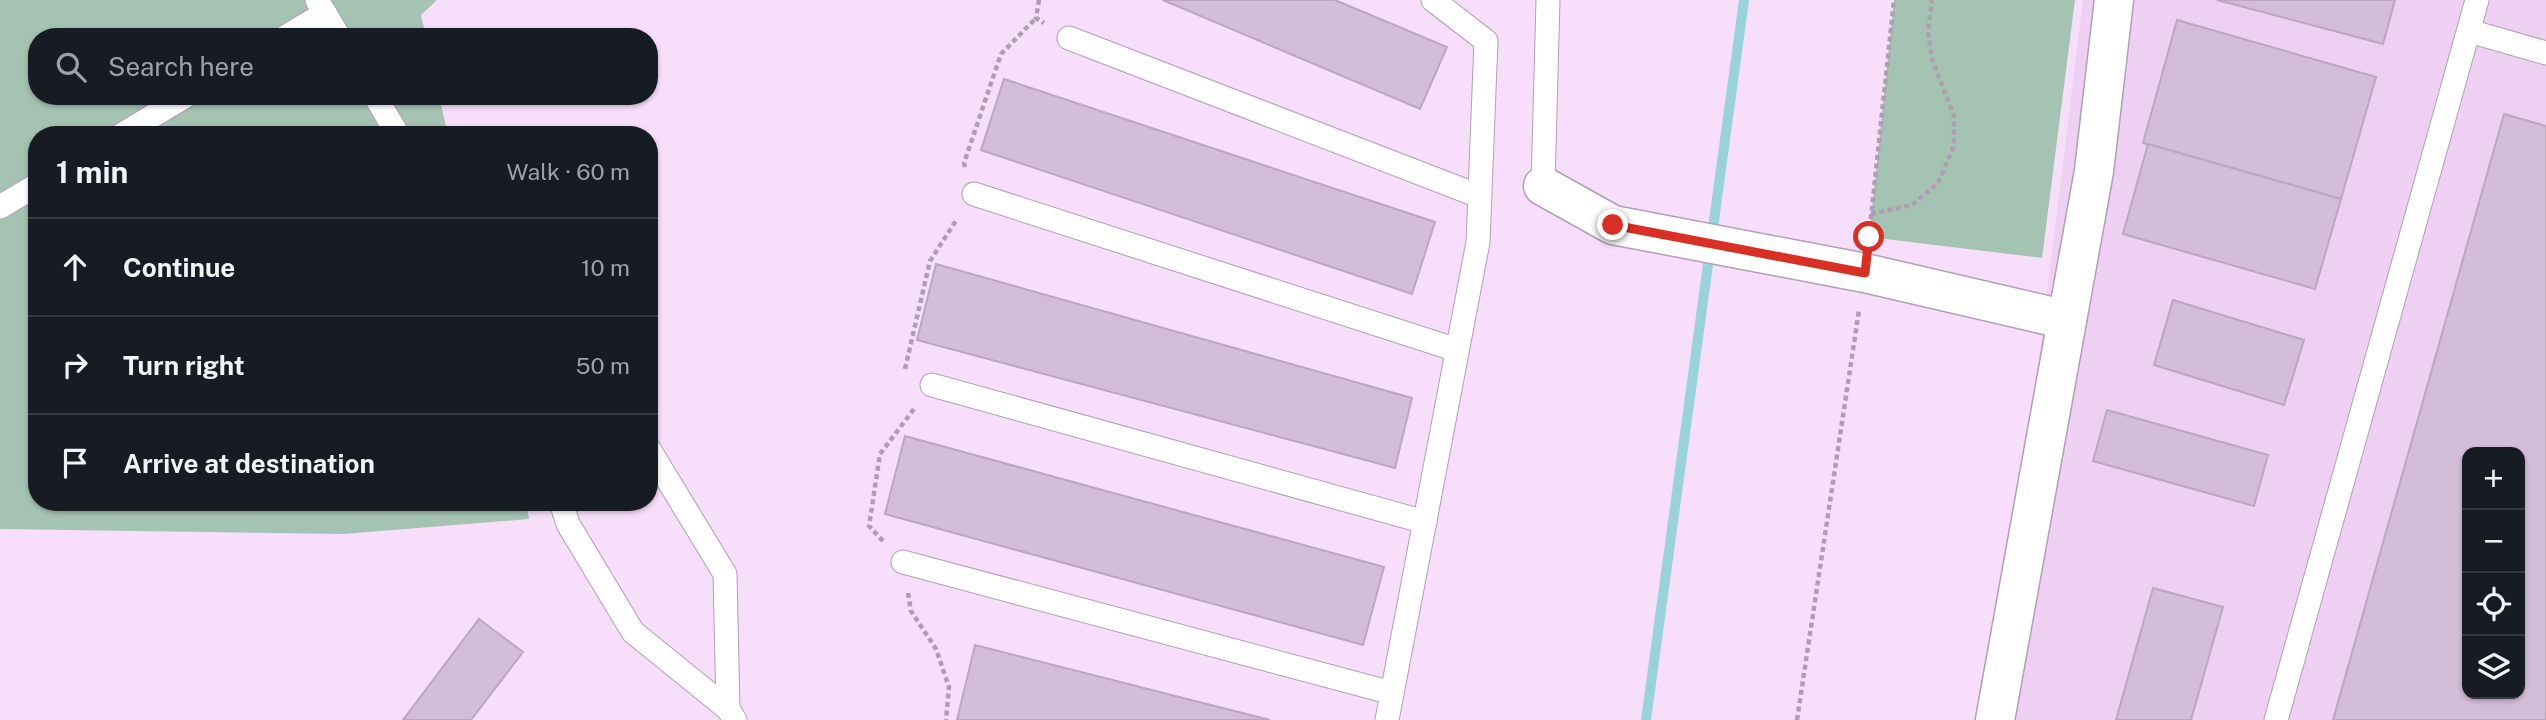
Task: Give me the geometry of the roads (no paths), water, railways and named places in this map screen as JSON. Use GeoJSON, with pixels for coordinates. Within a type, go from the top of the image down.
{"type":"FeatureCollection","features":[{"type":"Feature","properties":{"kind":"street"},"geometry":{"type":"LineString","coordinates":[[1995,720],[2094,171],[2114,0]]}},
{"type":"Feature","properties":{"kind":"street"},"geometry":{"type":"LineString","coordinates":[[1543,186],[1613,225],[1859,272],[2067,320]]}},
{"type":"Feature","properties":{"kind":"lane"},"geometry":{"type":"LineString","coordinates":[[1387,720],[1478,242],[1486,41],[1433,0]]}},
{"type":"Feature","properties":{"kind":"lane"},"geometry":{"type":"LineString","coordinates":[[1543,186],[1548,0]]}},
{"type":"Feature","properties":{"kind":"lane"},"geometry":{"type":"LineString","coordinates":[[2276,720],[2477,0]]}},
{"type":"Feature","properties":{"kind":"lane"},"geometry":{"type":"LineString","coordinates":[[296,28],[321,7],[334,28]]}},
{"type":"Feature","properties":{"kind":"lane"},"geometry":{"type":"LineString","coordinates":[[2469,31],[2546,53]]}},
{"type":"Feature","properties":{"kind":"lane"},"geometry":{"type":"LineString","coordinates":[[1069,38],[1479,196]]}},
{"type":"Feature","properties":{"kind":"lane"},"geometry":{"type":"LineString","coordinates":[[136,126],[171,105]]}},
{"type":"Feature","properties":{"kind":"lane"},"geometry":{"type":"LineString","coordinates":[[380,105],[393,126]]}},
{"type":"Feature","properties":{"kind":"lane"},"geometry":{"type":"LineString","coordinates":[[0,207],[28,191]]}},
{"type":"Feature","properties":{"kind":"lane"},"geometry":{"type":"LineString","coordinates":[[974,194],[1457,350]]}},
{"type":"Feature","properties":{"kind":"lane"},"geometry":{"type":"LineString","coordinates":[[932,385],[1425,522]]}},
{"type":"Feature","properties":{"kind":"lane"},"geometry":{"type":"LineString","coordinates":[[658,464],[724,574],[731,714]]}},
{"type":"Feature","properties":{"kind":"lane"},"geometry":{"type":"LineString","coordinates":[[564,511],[568,524],[633,632],[731,714]]}},
{"type":"Feature","properties":{"kind":"lane"},"geometry":{"type":"LineString","coordinates":[[903,562],[1392,692]]}},
{"type":"Feature","properties":{"kind":"waterway"},"geometry":{"type":"LineString","coordinates":[[1646,720],[1744,0]]}}]}
